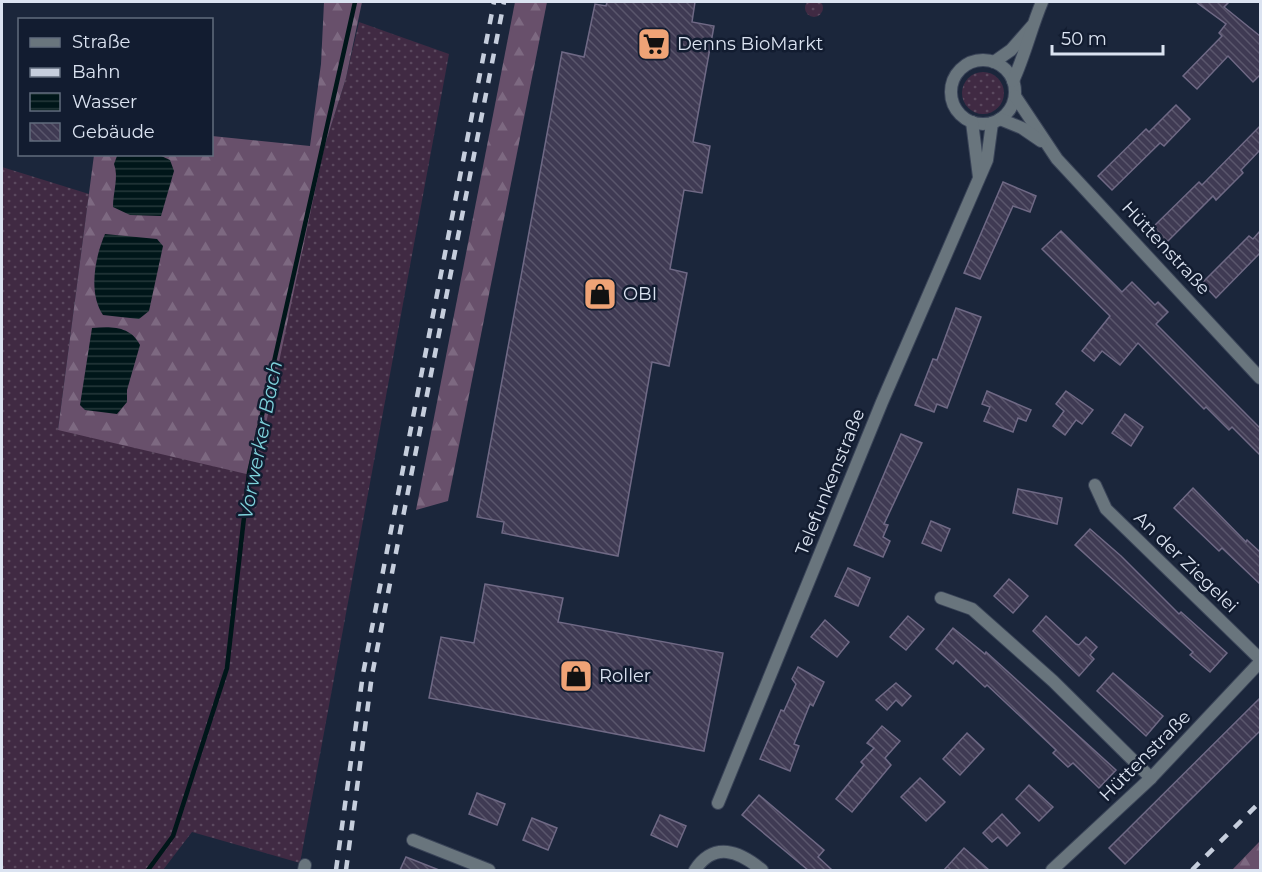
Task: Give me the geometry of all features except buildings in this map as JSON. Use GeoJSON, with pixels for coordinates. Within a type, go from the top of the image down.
{"type":"FeatureCollection","features":[{"type":"Feature","properties":{"kind":"street"},"geometry":{"type":"LineString","coordinates":[[1013,81],[1027,51],[1032,25],[1042,2]]}},
{"type":"Feature","properties":{"kind":"street"},"geometry":{"type":"LineString","coordinates":[[994,62],[1011,50],[1032,25]]}},
{"type":"Feature","properties":{"kind":"street"},"geometry":{"type":"LineString","coordinates":[[974,62],[994,62],[1002,66],[1013,81],[1015,96],[1045,144],[1022,128],[996,121],[972,122],[956,108],[952,95],[954,80],[965,66],[974,62]]}},
{"type":"Feature","properties":{"kind":"street","name":"Telefunkenstraße"},"geometry":{"type":"LineString","coordinates":[[718,803],[882,402],[949,253],[987,160],[996,121],[1008,113],[1015,96]]}},
{"type":"Feature","properties":{"kind":"street","name":"Telefunkenstraße"},"geometry":{"type":"LineString","coordinates":[[972,122],[979,177]]}},
{"type":"Feature","properties":{"kind":"street","name":"Hüttenstraße"},"geometry":{"type":"LineString","coordinates":[[1045,144],[1260,378]]}},
{"type":"Feature","properties":{"kind":"street","name":"An der Ziegelei"},"geometry":{"type":"LineString","coordinates":[[1095,485],[1106,509],[1260,661]]}},
{"type":"Feature","properties":{"kind":"street"},"geometry":{"type":"LineString","coordinates":[[941,598],[972,609],[1053,681],[1151,778]]}},
{"type":"Feature","properties":{"kind":"street","name":"Hüttenstraße"},"geometry":{"type":"LineString","coordinates":[[1052,870],[1151,778],[1260,661]]}},
{"type":"Feature","properties":{"kind":"street"},"geometry":{"type":"LineString","coordinates":[[413,840],[489,870]]}},
{"type":"Feature","properties":{"kind":"street"},"geometry":{"type":"LineString","coordinates":[[695,870],[700,862],[714,852],[732,850],[762,870]]}},
{"type":"Feature","properties":{"kind":"shaded area"},"geometry":{"type":"Polygon","coordinates":[[[814,-1],[820,2],[823,8],[820,14],[814,17],[808,14],[805,8],[808,2],[814,-1]]]}},
{"type":"Feature","properties":{"kind":"shaded area"},"geometry":{"type":"Polygon","coordinates":[[[359,22],[449,54],[300,863],[192,832],[163,870],[2,870],[2,167],[89,194],[58,430],[324,148],[346,78],[359,22]]]}},
{"type":"Feature","properties":{"kind":"shaded area"},"geometry":{"type":"Polygon","coordinates":[[[983,72],[991,73],[998,78],[1003,85],[1003,101],[998,108],[991,113],[983,114],[975,113],[968,108],[963,101],[962,93],[963,85],[968,78],[975,73],[983,72]]]}},
{"type":"Feature","properties":{"kind":"green space"},"geometry":{"type":"Polygon","coordinates":[[[324,2],[362,2],[346,78],[324,148],[255,476],[58,430],[94,156],[213,156],[213,136],[310,146],[321,64],[324,2]]]}},
{"type":"Feature","properties":{"kind":"green space"},"geometry":{"type":"Polygon","coordinates":[[[515,2],[547,2],[448,501],[416,510],[515,2]]]}},
{"type":"Feature","properties":{"kind":"green space"},"geometry":{"type":"Polygon","coordinates":[[[1260,841],[1260,870],[1232,870],[1260,841]]]}},
{"type":"Feature","properties":{"kind":"water"},"geometry":{"type":"Polygon","coordinates":[[[117,156],[161,156],[170,160],[174,171],[161,216],[130,215],[113,207],[116,179],[114,164],[117,156]]]}},
{"type":"Feature","properties":{"kind":"water"},"geometry":{"type":"Polygon","coordinates":[[[105,234],[157,239],[163,246],[149,311],[139,319],[103,315],[98,306],[94,286],[96,264],[105,234]]]}},
{"type":"Feature","properties":{"kind":"water"},"geometry":{"type":"Polygon","coordinates":[[[113,327],[126,331],[140,345],[127,390],[127,402],[117,414],[85,410],[80,405],[92,328],[113,327]]]}},
{"type":"Feature","properties":{"kind":"waterway","name":"Vorwerker Bach"},"geometry":{"type":"LineString","coordinates":[[148,870],[173,836],[227,668],[249,473],[355,2]]}},
{"type":"Feature","properties":{"kind":"railway"},"geometry":{"type":"LineString","coordinates":[[336,870],[363,674],[494,2]]}},
{"type":"Feature","properties":{"kind":"railway"},"geometry":{"type":"LineString","coordinates":[[346,870],[372,675],[504,2]]}},
{"type":"Feature","properties":{"kind":"railway"},"geometry":{"type":"LineString","coordinates":[[1192,870],[1260,802]]}},
{"type":"Feature","properties":{"kind":"place","name":"Denns BioMarkt"},"geometry":{"type":"Point","coordinates":[654,44]}},
{"type":"Feature","properties":{"kind":"place","name":"OBI"},"geometry":{"type":"Point","coordinates":[600,294]}},
{"type":"Feature","properties":{"kind":"place","name":"Roller"},"geometry":{"type":"Point","coordinates":[576,676]}}]}
